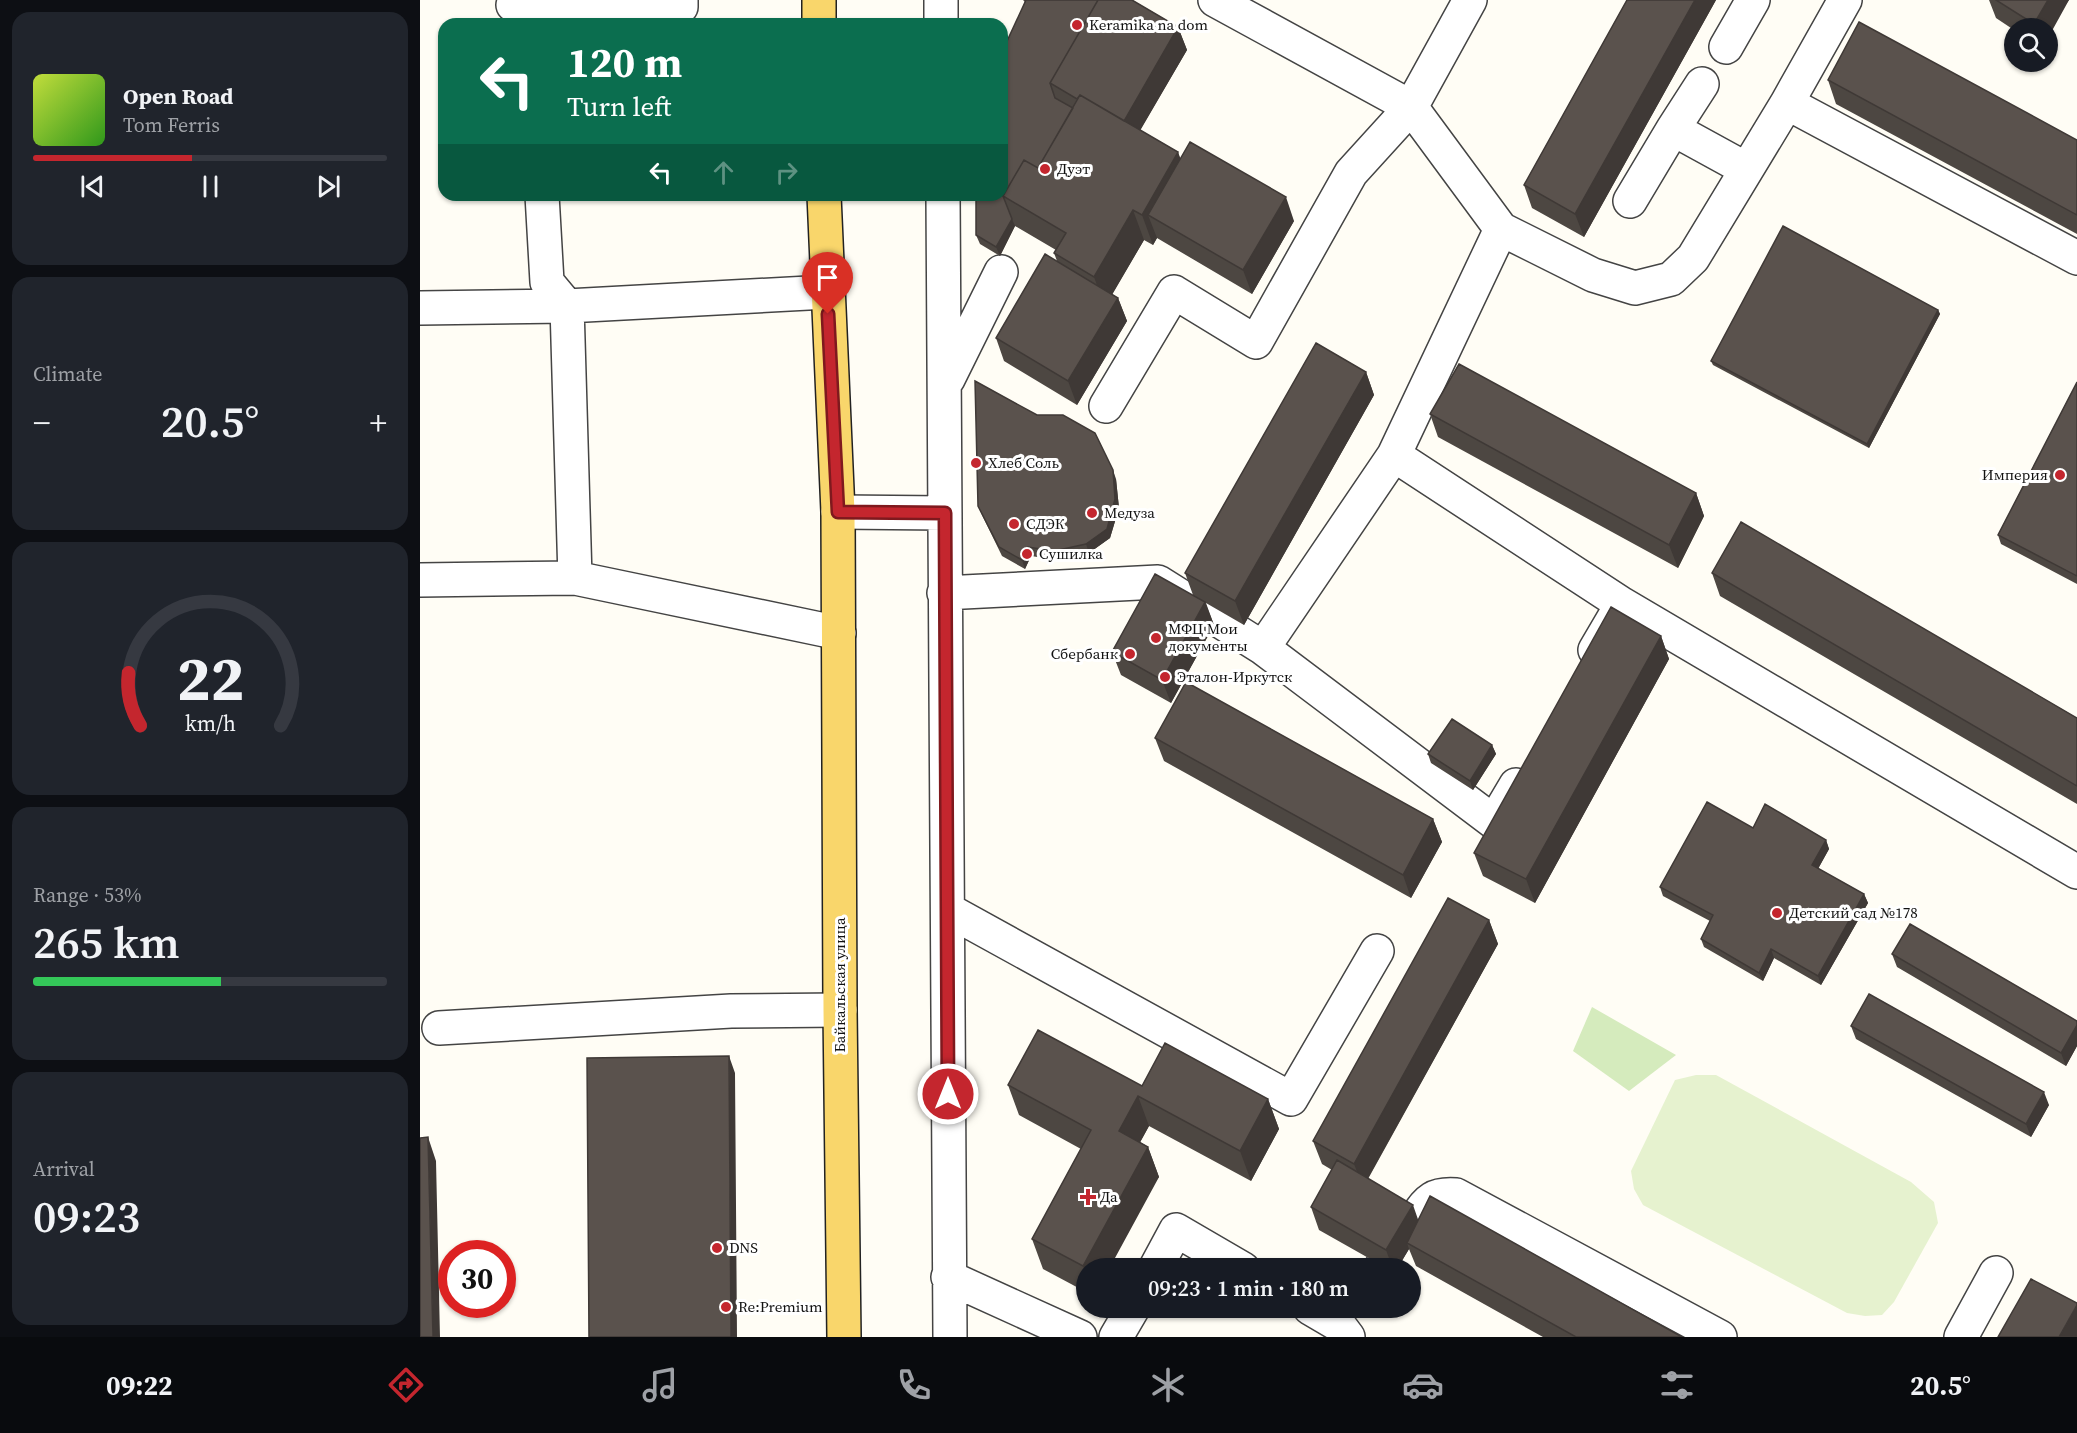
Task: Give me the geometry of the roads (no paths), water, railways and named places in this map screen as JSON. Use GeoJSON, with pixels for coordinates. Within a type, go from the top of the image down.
{"type":"FeatureCollection","features":[{"type":"Feature","properties":{"kind":"main road"},"geometry":{"type":"LineString","coordinates":[[819,0],[819,18]]}},
{"type":"Feature","properties":{"kind":"main road"},"geometry":{"type":"LineString","coordinates":[[824,201],[838,512]]}},
{"type":"Feature","properties":{"kind":"main road","name":"Байкальская улица"},"geometry":{"type":"LineString","coordinates":[[838,512],[844,1337]]}},
{"type":"Feature","properties":{"kind":"street"},"geometry":{"type":"LineString","coordinates":[[518,10],[681,7],[681,0]]}},
{"type":"Feature","properties":{"kind":"street"},"geometry":{"type":"LineString","coordinates":[[941,0],[941,18]]}},
{"type":"Feature","properties":{"kind":"street"},"geometry":{"type":"LineString","coordinates":[[1215,0],[1411,107],[1501,229],[1593,275],[1635,288],[1671,279],[1693,258],[1845,0]]}},
{"type":"Feature","properties":{"kind":"street"},"geometry":{"type":"LineString","coordinates":[[1106,406],[1174,292],[1256,342],[1351,173],[1411,107],[1470,0]]}},
{"type":"Feature","properties":{"kind":"street"},"geometry":{"type":"LineString","coordinates":[[1726,47],[1753,0]]}},
{"type":"Feature","properties":{"kind":"street"},"geometry":{"type":"LineString","coordinates":[[1630,201],[1702,84]]}},
{"type":"Feature","properties":{"kind":"street"},"geometry":{"type":"LineString","coordinates":[[1786,103],[2077,258]]}},
{"type":"Feature","properties":{"kind":"street"},"geometry":{"type":"LineString","coordinates":[[1673,129],[1746,170]]}},
{"type":"Feature","properties":{"kind":"street"},"geometry":{"type":"LineString","coordinates":[[542,201],[547,282],[567,306],[575,578]]}},
{"type":"Feature","properties":{"kind":"street"},"geometry":{"type":"LineString","coordinates":[[943,201],[950,1337]]}},
{"type":"Feature","properties":{"kind":"street"},"geometry":{"type":"LineString","coordinates":[[1263,648],[1394,455],[1501,229]]}},
{"type":"Feature","properties":{"kind":"street"},"geometry":{"type":"LineString","coordinates":[[944,386],[1001,272]]}},
{"type":"Feature","properties":{"kind":"street"},"geometry":{"type":"LineString","coordinates":[[420,308],[567,306],[827,292]]}},
{"type":"Feature","properties":{"kind":"street"},"geometry":{"type":"LineString","coordinates":[[1394,455],[1622,604],[2077,872]]}},
{"type":"Feature","properties":{"kind":"street"},"geometry":{"type":"LineString","coordinates":[[838,512],[945,513]]}},
{"type":"Feature","properties":{"kind":"street"},"geometry":{"type":"LineString","coordinates":[[420,580],[575,578],[839,633]]}},
{"type":"Feature","properties":{"kind":"street"},"geometry":{"type":"LineString","coordinates":[[944,593],[1158,582],[1263,648],[1494,822],[1530,760]]}},
{"type":"Feature","properties":{"kind":"street"},"geometry":{"type":"LineString","coordinates":[[1579,678],[1622,604]]}},
{"type":"Feature","properties":{"kind":"street"},"geometry":{"type":"LineString","coordinates":[[948,910],[1291,1099],[1377,951]]}},
{"type":"Feature","properties":{"kind":"street"},"geometry":{"type":"LineString","coordinates":[[440,1028],[731,1011],[840,1010]]}},
{"type":"Feature","properties":{"kind":"street"},"geometry":{"type":"LineString","coordinates":[[1412,1223],[1430,1199],[1441,1194],[1456,1195],[1720,1337]]}},
{"type":"Feature","properties":{"kind":"street"},"geometry":{"type":"LineString","coordinates":[[1161,1258],[1176,1230],[1224,1258]]}},
{"type":"Feature","properties":{"kind":"street"},"geometry":{"type":"LineString","coordinates":[[1960,1337],[1996,1273]]}},
{"type":"Feature","properties":{"kind":"street"},"geometry":{"type":"LineString","coordinates":[[948,1277],[1080,1337]]}},
{"type":"Feature","properties":{"kind":"street"},"geometry":{"type":"LineString","coordinates":[[1116,1337],[1127,1318]]}},
{"type":"Feature","properties":{"kind":"place","name":"Keramika na dom"},"geometry":{"type":"Point","coordinates":[1077,25]}},
{"type":"Feature","properties":{"kind":"place","name":"Дуэт"},"geometry":{"type":"Point","coordinates":[1045,169]}},
{"type":"Feature","properties":{"kind":"place","name":"Хлеб Соль"},"geometry":{"type":"Point","coordinates":[976,463]}},
{"type":"Feature","properties":{"kind":"place","name":"Империя"},"geometry":{"type":"Point","coordinates":[2060,475]}},
{"type":"Feature","properties":{"kind":"place","name":"Медуза"},"geometry":{"type":"Point","coordinates":[1092,513]}},
{"type":"Feature","properties":{"kind":"place","name":"СДЭК"},"geometry":{"type":"Point","coordinates":[1014,524]}},
{"type":"Feature","properties":{"kind":"place","name":"Сушилка"},"geometry":{"type":"Point","coordinates":[1027,554]}},
{"type":"Feature","properties":{"kind":"place","name":"МФЦ Мои документы"},"geometry":{"type":"Point","coordinates":[1156,638]}},
{"type":"Feature","properties":{"kind":"place","name":"Сбербанк"},"geometry":{"type":"Point","coordinates":[1130,654]}},
{"type":"Feature","properties":{"kind":"place","name":"Эталон-Иркутск"},"geometry":{"type":"Point","coordinates":[1165,677]}},
{"type":"Feature","properties":{"kind":"place","name":"Детский сад №178"},"geometry":{"type":"Point","coordinates":[1777,913]}},
{"type":"Feature","properties":{"kind":"place","name":"Да"},"geometry":{"type":"Point","coordinates":[1088,1197]}},
{"type":"Feature","properties":{"kind":"place","name":"DNS"},"geometry":{"type":"Point","coordinates":[717,1248]}},
{"type":"Feature","properties":{"kind":"place","name":"Re:Premium"},"geometry":{"type":"Point","coordinates":[726,1307]}}]}
